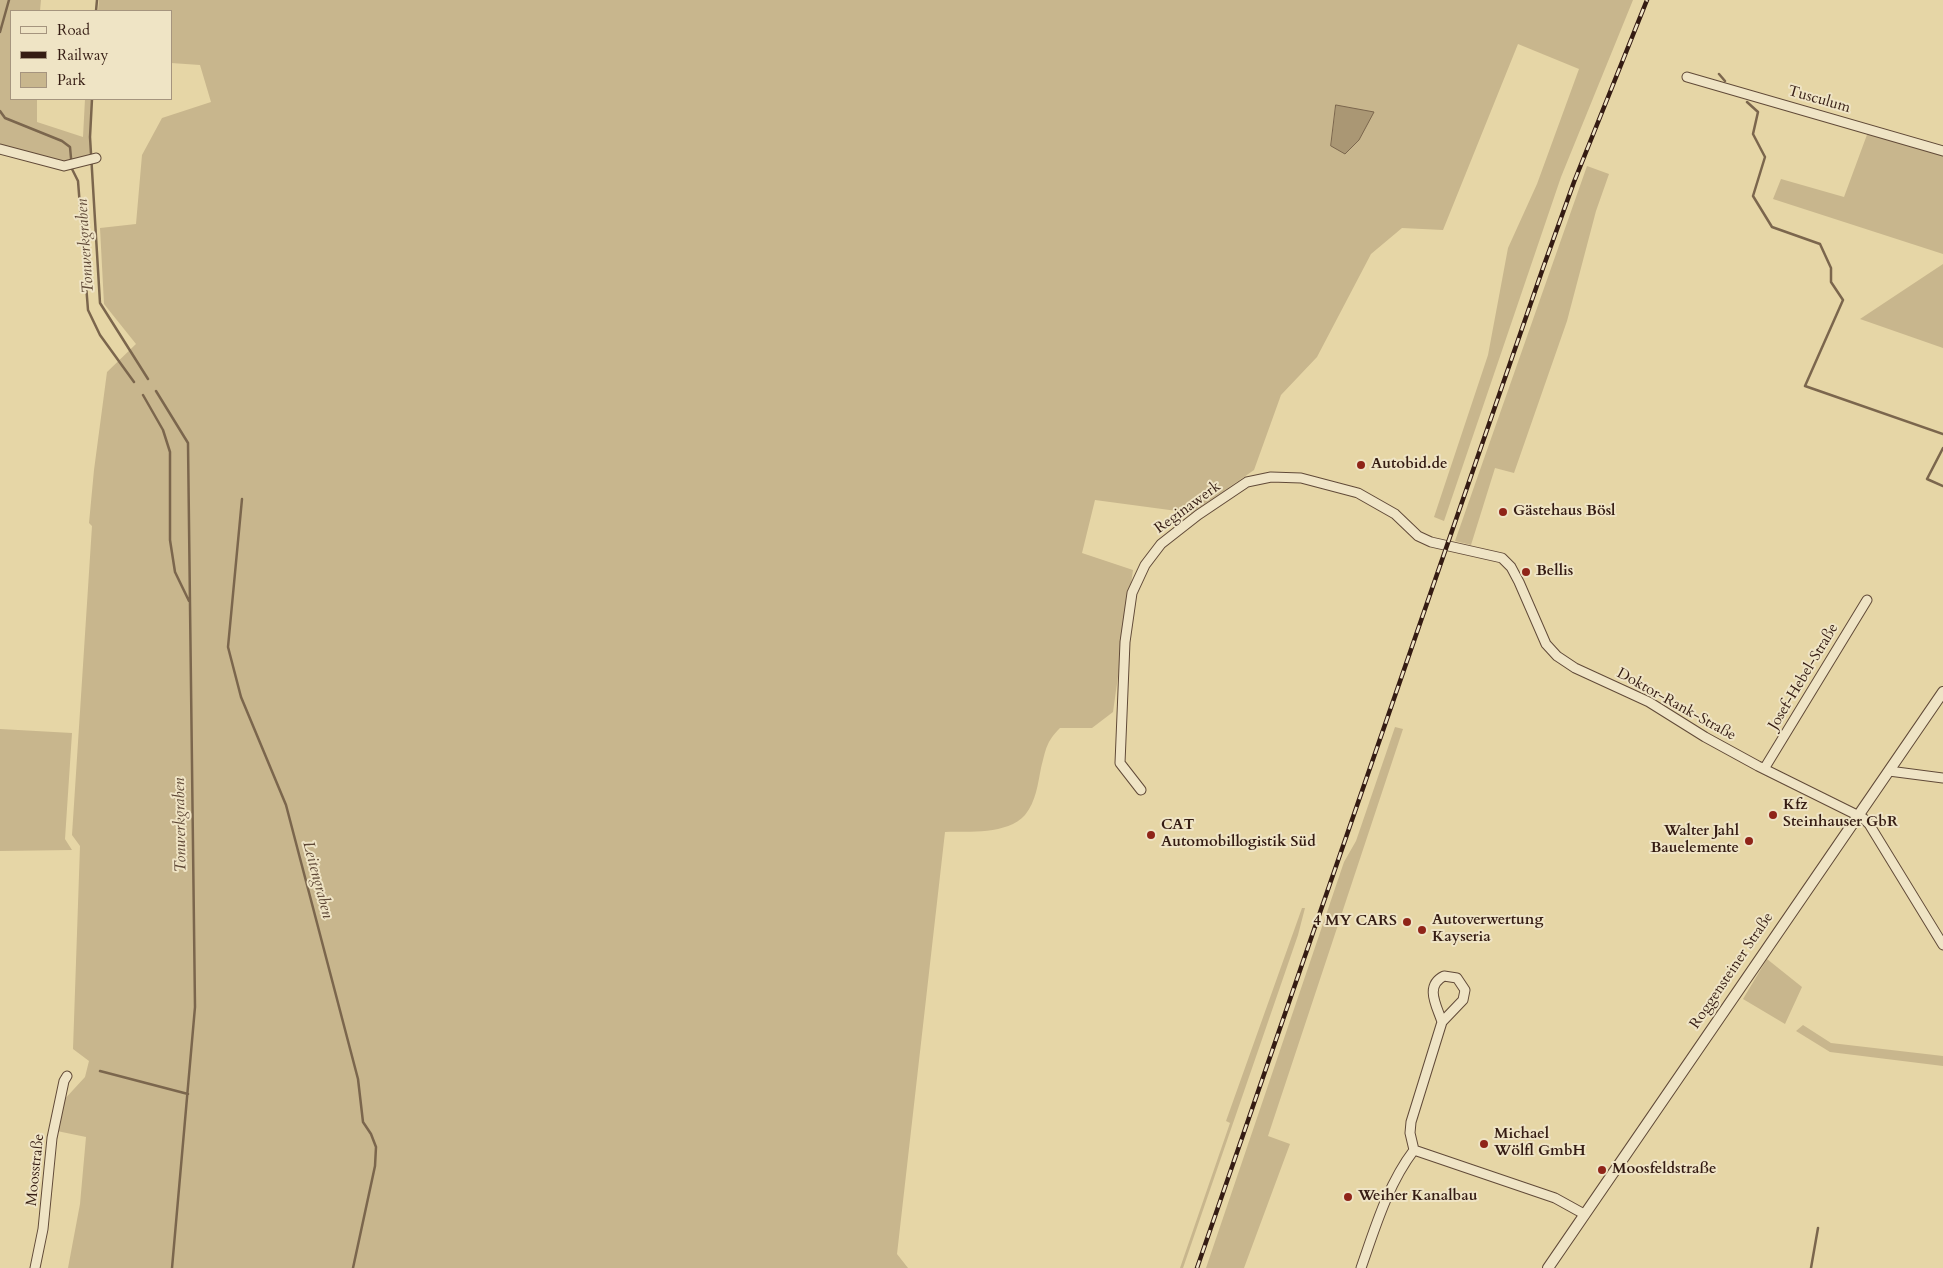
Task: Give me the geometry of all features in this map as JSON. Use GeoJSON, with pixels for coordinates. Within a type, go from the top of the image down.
{"type":"FeatureCollection","features":[{"type":"Feature","properties":{"kind":"street","name":"Tusculum"},"geometry":{"type":"LineString","coordinates":[[1686,77],[1943,151]]}},
{"type":"Feature","properties":{"kind":"street"},"geometry":{"type":"LineString","coordinates":[[0,149],[64,166],[82,164],[94,159]]}},
{"type":"Feature","properties":{"kind":"street","name":"Reginawerk"},"geometry":{"type":"LineString","coordinates":[[1141,790],[1120,765],[1125,642],[1132,593],[1145,565],[1161,544],[1198,515],[1247,482],[1271,477],[1301,478],[1358,494],[1394,514],[1418,536],[1442,545]]}},
{"type":"Feature","properties":{"kind":"street","name":"Doktor-Rank-Straße"},"geometry":{"type":"LineString","coordinates":[[1442,545],[1494,556],[1511,567],[1546,644],[1557,656],[1575,668],[1649,702],[1705,738],[1858,815]]}},
{"type":"Feature","properties":{"kind":"street","name":"Josef-Hebel-Straße"},"geometry":{"type":"LineString","coordinates":[[1764,769],[1867,600]]}},
{"type":"Feature","properties":{"kind":"street","name":"Roggensteiner Straße"},"geometry":{"type":"LineString","coordinates":[[1548,1268],[1943,692]]}},
{"type":"Feature","properties":{"kind":"street"},"geometry":{"type":"LineString","coordinates":[[1889,771],[1943,778]]}},
{"type":"Feature","properties":{"kind":"street"},"geometry":{"type":"LineString","coordinates":[[1858,815],[1869,824],[1943,945]]}},
{"type":"Feature","properties":{"kind":"street"},"geometry":{"type":"LineString","coordinates":[[1361,1268],[1378,1217],[1404,1164],[1414,1150],[1411,1122],[1442,1022],[1460,1004],[1465,995],[1464,985],[1452,976],[1439,979],[1433,987],[1433,998],[1442,1022]]}},
{"type":"Feature","properties":{"kind":"street","name":"Moosstraße"},"geometry":{"type":"LineString","coordinates":[[35,1268],[44,1230],[52,1138],[64,1081],[67,1076]]}},
{"type":"Feature","properties":{"kind":"street"},"geometry":{"type":"LineString","coordinates":[[1414,1150],[1554,1198],[1584,1214]]}},
{"type":"Feature","properties":{"kind":"green space"},"geometry":{"type":"Polygon","coordinates":[[[0,0],[41,0],[40,10],[10,10],[10,100],[37,100],[37,122],[83,137],[85,100],[91,100],[90,156],[64,162],[0,146],[0,0]]]}},
{"type":"Feature","properties":{"kind":"green space"},"geometry":{"type":"Polygon","coordinates":[[[99,0],[1633,0],[1561,177],[1444,521],[1434,517],[1488,355],[1508,248],[1537,184],[1579,69],[1518,44],[1443,230],[1402,228],[1371,254],[1317,357],[1281,395],[1254,470],[1192,513],[1095,500],[1082,553],[1133,570],[1113,712],[1092,728],[1060,728],[1055,733],[1046,751],[1032,804],[1025,815],[1017,821],[1008,826],[987,831],[945,832],[897,1254],[908,1268],[68,1268],[80,1204],[86,1137],[57,1131],[62,1102],[85,1077],[89,1061],[73,1049],[80,846],[72,835],[92,526],[89,523],[107,372],[136,344],[104,304],[100,228],[136,224],[142,155],[162,118],[211,102],[200,65],[172,63],[172,10],[98,10],[99,0]]]}},
{"type":"Feature","properties":{"kind":"green space"},"geometry":{"type":"Polygon","coordinates":[[[1868,132],[1943,154],[1943,254],[1773,199],[1781,179],[1844,197],[1868,132]]]}},
{"type":"Feature","properties":{"kind":"green space"},"geometry":{"type":"Polygon","coordinates":[[[1587,166],[1609,174],[1596,211],[1567,321],[1514,473],[1495,468],[1471,545],[1455,541],[1587,166]]]}},
{"type":"Feature","properties":{"kind":"green space"},"geometry":{"type":"Polygon","coordinates":[[[1943,264],[1943,348],[1860,319],[1943,264]]]}},
{"type":"Feature","properties":{"kind":"green space"},"geometry":{"type":"Polygon","coordinates":[[[1395,727],[1403,729],[1268,1136],[1290,1144],[1244,1268],[1206,1268],[1344,862],[1356,841],[1395,727]]]}},
{"type":"Feature","properties":{"kind":"green space"},"geometry":{"type":"Polygon","coordinates":[[[0,729],[72,733],[65,839],[72,850],[0,851],[0,729]]]}},
{"type":"Feature","properties":{"kind":"green space"},"geometry":{"type":"Polygon","coordinates":[[[1302,908],[1305,908],[1298,935],[1183,1268],[1180,1268],[1230,1123],[1226,1121],[1302,908]]]}},
{"type":"Feature","properties":{"kind":"green space"},"geometry":{"type":"Polygon","coordinates":[[[1767,959],[1802,987],[1785,1024],[1743,999],[1767,959]]]}},
{"type":"Feature","properties":{"kind":"green space"},"geometry":{"type":"Polygon","coordinates":[[[1803,1025],[1831,1043],[1943,1056],[1943,1066],[1830,1052],[1796,1031],[1803,1025]]]}},
{"type":"Feature","properties":{"kind":"shaded area"},"geometry":{"type":"Polygon","coordinates":[[[1336,105],[1374,112],[1359,140],[1345,154],[1331,146],[1336,105]]]}},
{"type":"Feature","properties":{"kind":"waterway"},"geometry":{"type":"LineString","coordinates":[[0,32],[9,0]]}},
{"type":"Feature","properties":{"kind":"waterway","name":"Tonwerkgraben"},"geometry":{"type":"LineString","coordinates":[[96,10],[97,0]]}},
{"type":"Feature","properties":{"kind":"waterway"},"geometry":{"type":"LineString","coordinates":[[1719,74],[1725,81]]}},
{"type":"Feature","properties":{"kind":"waterway","name":"Tonwerkgraben"},"geometry":{"type":"LineString","coordinates":[[92,100],[90,137],[100,303],[148,379]]}},
{"type":"Feature","properties":{"kind":"waterway"},"geometry":{"type":"LineString","coordinates":[[1747,102],[1758,112],[1753,134],[1765,157],[1753,196],[1772,227],[1820,244],[1831,268],[1831,282],[1843,300],[1805,386],[1943,434]]}},
{"type":"Feature","properties":{"kind":"waterway"},"geometry":{"type":"LineString","coordinates":[[0,111],[5,118],[62,141],[70,147],[72,169],[78,181],[88,310],[100,335],[134,382]]}},
{"type":"Feature","properties":{"kind":"waterway","name":"Tonwerkgraben"},"geometry":{"type":"LineString","coordinates":[[156,391],[188,443],[195,1007],[172,1268]]}},
{"type":"Feature","properties":{"kind":"waterway"},"geometry":{"type":"LineString","coordinates":[[143,395],[163,430],[170,452],[170,540],[175,572],[189,601]]}},
{"type":"Feature","properties":{"kind":"waterway"},"geometry":{"type":"LineString","coordinates":[[1943,448],[1927,479],[1943,486]]}},
{"type":"Feature","properties":{"kind":"waterway","name":"Leitengraben"},"geometry":{"type":"LineString","coordinates":[[242,499],[228,647],[241,697],[286,805],[358,1079],[363,1122],[371,1134],[376,1147],[375,1166],[353,1268]]}},
{"type":"Feature","properties":{"kind":"waterway"},"geometry":{"type":"LineString","coordinates":[[100,1071],[188,1094]]}},
{"type":"Feature","properties":{"kind":"waterway"},"geometry":{"type":"LineString","coordinates":[[1811,1268],[1818,1228]]}},
{"type":"Feature","properties":{"kind":"railway"},"geometry":{"type":"LineString","coordinates":[[1197,1268],[1543,268],[1574,182],[1647,0]]}},
{"type":"Feature","properties":{"kind":"place","name":"Autobid.de"},"geometry":{"type":"Point","coordinates":[1361,465]}},
{"type":"Feature","properties":{"kind":"place","name":"Gästehaus Bösl"},"geometry":{"type":"Point","coordinates":[1503,512]}},
{"type":"Feature","properties":{"kind":"place","name":"Bellis"},"geometry":{"type":"Point","coordinates":[1526,572]}},
{"type":"Feature","properties":{"kind":"place","name":"Kfz Steinhauser GbR"},"geometry":{"type":"Point","coordinates":[1773,815]}},
{"type":"Feature","properties":{"kind":"place","name":"CAT Automobillogistik Süd"},"geometry":{"type":"Point","coordinates":[1151,835]}},
{"type":"Feature","properties":{"kind":"place","name":"Walter Jahl Bauelemente"},"geometry":{"type":"Point","coordinates":[1749,841]}},
{"type":"Feature","properties":{"kind":"place","name":"4 MY CARS"},"geometry":{"type":"Point","coordinates":[1407,922]}},
{"type":"Feature","properties":{"kind":"place","name":"Autoverwertung Kayseria"},"geometry":{"type":"Point","coordinates":[1422,930]}},
{"type":"Feature","properties":{"kind":"place","name":"Michael Wölfl GmbH"},"geometry":{"type":"Point","coordinates":[1484,1144]}},
{"type":"Feature","properties":{"kind":"place","name":"Moosfeldstraße"},"geometry":{"type":"Point","coordinates":[1602,1170]}},
{"type":"Feature","properties":{"kind":"place","name":"Weiher Kanalbau"},"geometry":{"type":"Point","coordinates":[1348,1197]}}]}
